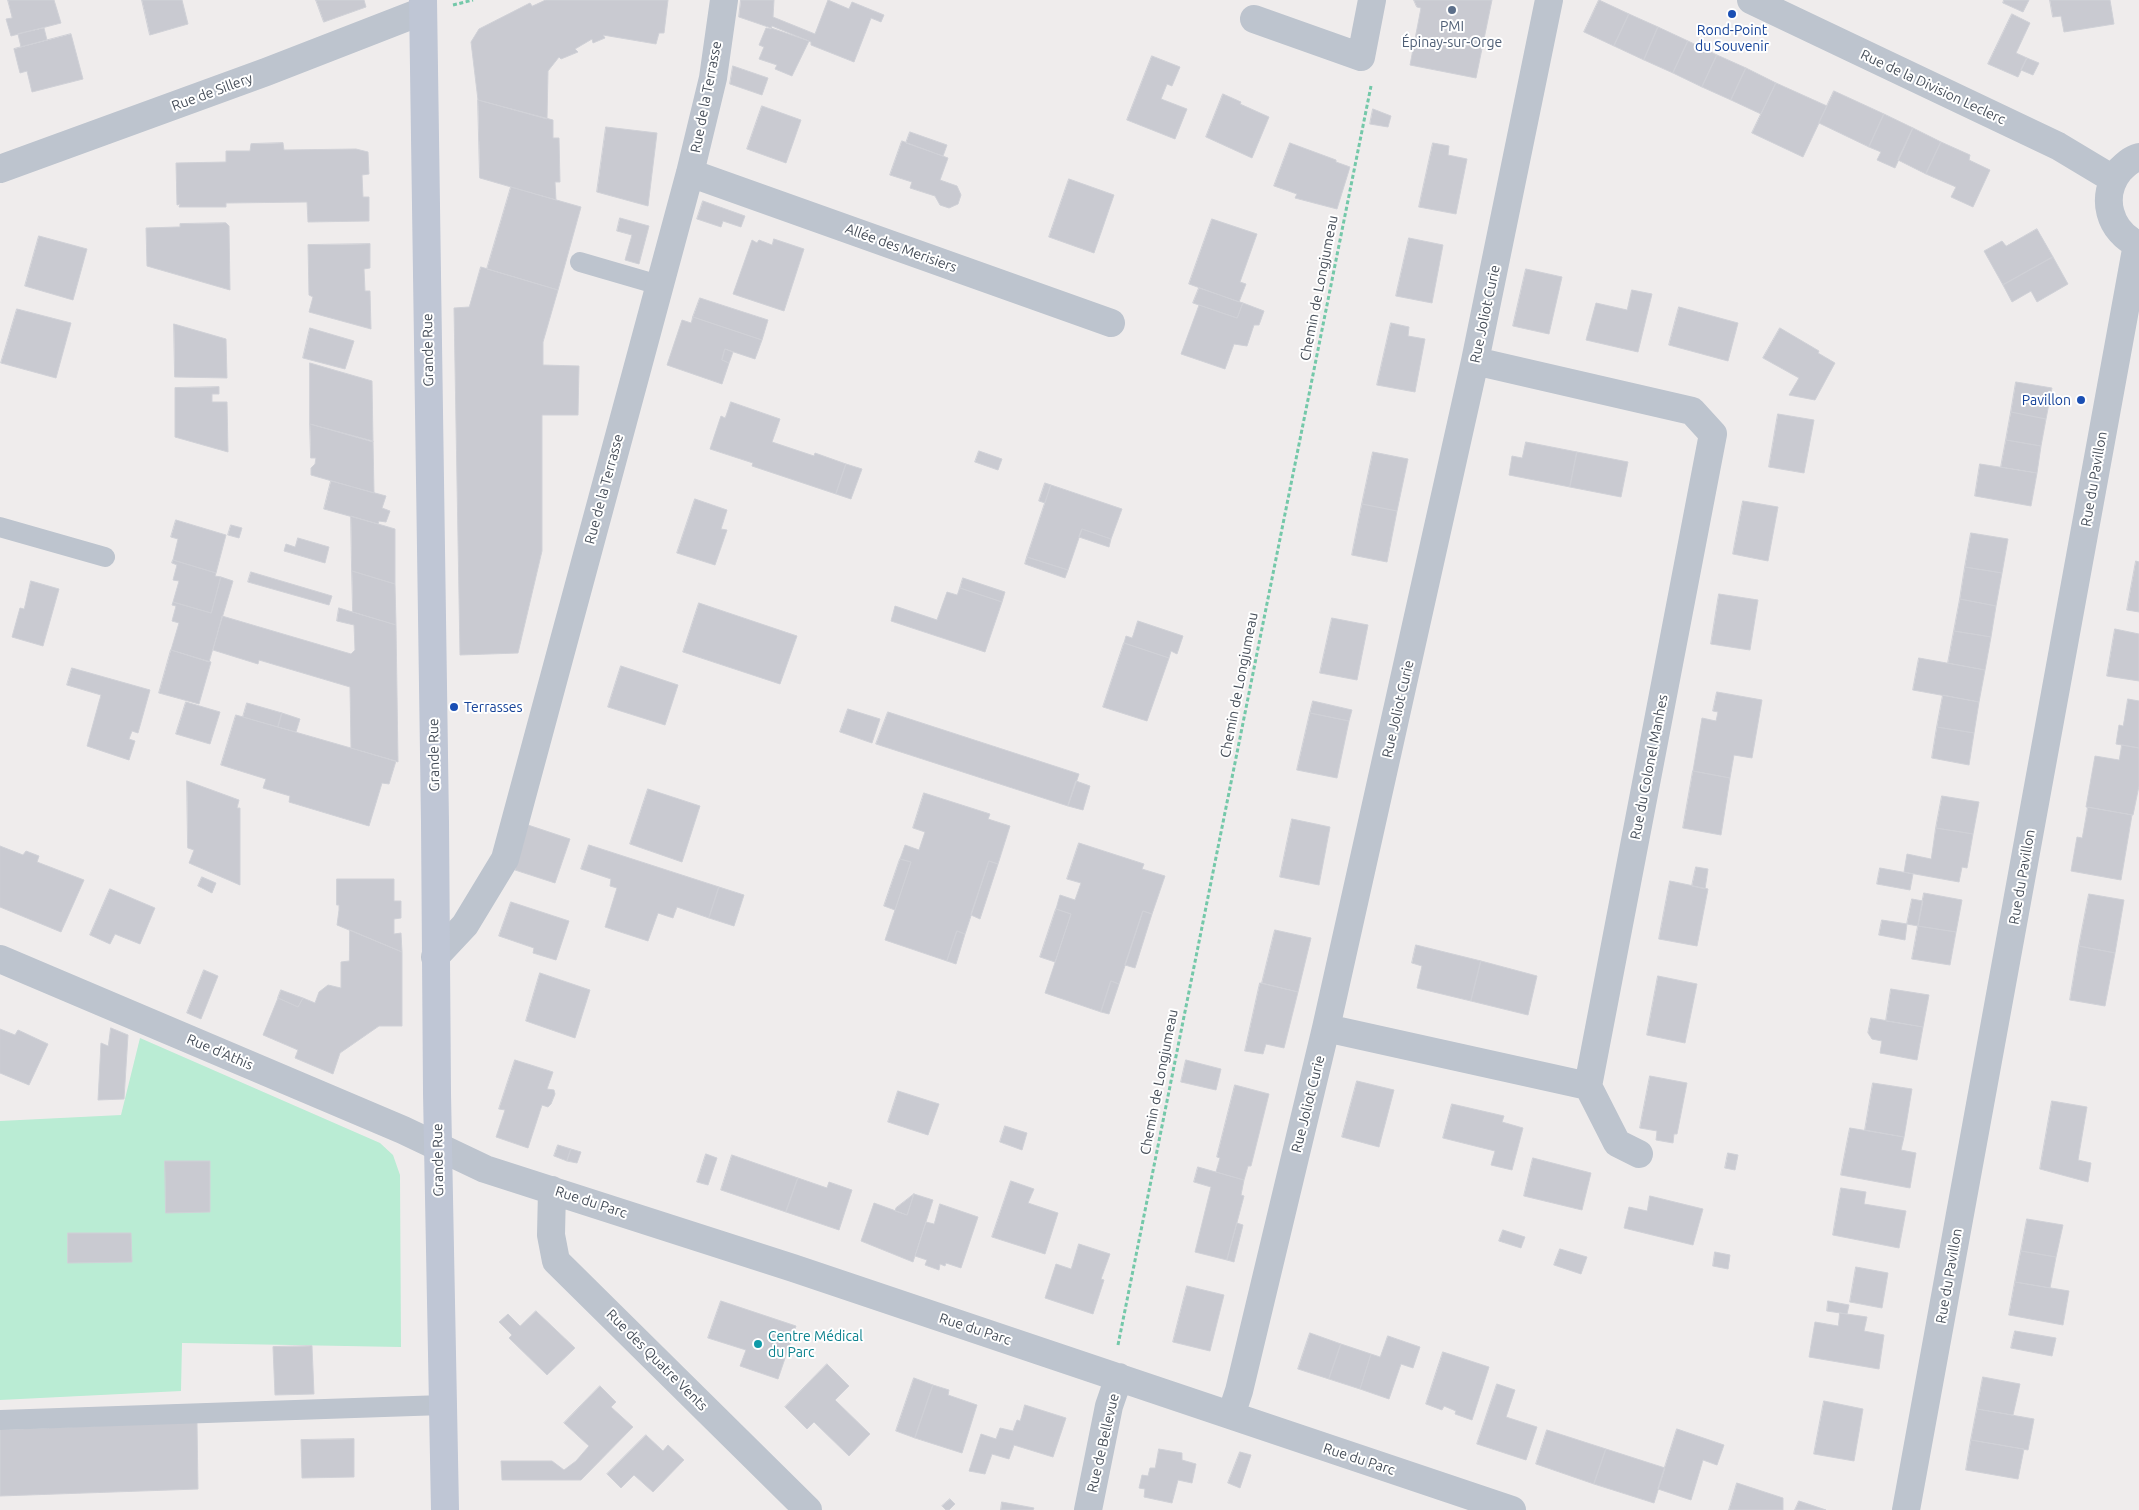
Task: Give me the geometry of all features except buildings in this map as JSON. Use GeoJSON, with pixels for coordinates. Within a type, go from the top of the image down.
{"type":"FeatureCollection","features":[{"type":"Feature","properties":{"kind":"main road","name":"Grande Rue"},"geometry":{"type":"LineString","coordinates":[[423,6],[438,1148],[445,1510]]}},
{"type":"Feature","properties":{"kind":"street","name":"Rue de la Terrasse"},"geometry":{"type":"LineString","coordinates":[[436,957],[464,925],[505,859],[690,173],[712,78],[724,0]]}},
{"type":"Feature","properties":{"kind":"street"},"geometry":{"type":"LineString","coordinates":[[1254,19],[1361,57],[1372,0]]}},
{"type":"Feature","properties":{"kind":"street","name":"Rue Joliot Curie"},"geometry":{"type":"LineString","coordinates":[[1231,1415],[1239,1391],[1326,1028],[1475,361],[1549,0]]}},
{"type":"Feature","properties":{"kind":"street","name":"Rue de la Division Leclerc"},"geometry":{"type":"LineString","coordinates":[[1751,0],[2058,146],[2113,179]]}},
{"type":"Feature","properties":{"kind":"street","name":"Rue de Sillery"},"geometry":{"type":"LineString","coordinates":[[0,169],[266,72],[423,6]]}},
{"type":"Feature","properties":{"kind":"street"},"geometry":{"type":"LineString","coordinates":[[2138,245],[2121,234],[2113,224],[2108,196],[2113,179],[2123,167],[2139,157]]}},
{"type":"Feature","properties":{"kind":"street","name":"Allée des Merisiers"},"geometry":{"type":"LineString","coordinates":[[690,173],[1111,323]]}},
{"type":"Feature","properties":{"kind":"street","name":"Rue du Pavillon"},"geometry":{"type":"LineString","coordinates":[[1906,1510],[2138,245]]}},
{"type":"Feature","properties":{"kind":"street","name":"Rue du Colonel Manhes"},"geometry":{"type":"LineString","coordinates":[[1475,361],[1692,411],[1713,434],[1588,1086]]}},
{"type":"Feature","properties":{"kind":"street","name":"Rue d'Athis"},"geometry":{"type":"LineString","coordinates":[[0,959],[403,1130],[438,1148]]}},
{"type":"Feature","properties":{"kind":"street"},"geometry":{"type":"LineString","coordinates":[[1326,1028],[1588,1086],[1617,1143],[1639,1154]]}},
{"type":"Feature","properties":{"kind":"street","name":"Rue du Parc"},"geometry":{"type":"LineString","coordinates":[[438,1148],[484,1169],[1115,1376],[1512,1510]]}},
{"type":"Feature","properties":{"kind":"street","name":"Rue des Quatre Vents"},"geometry":{"type":"LineString","coordinates":[[552,1190],[551,1235],[556,1261],[808,1510]]}},
{"type":"Feature","properties":{"kind":"street","name":"Rue de Bellevue"},"geometry":{"type":"LineString","coordinates":[[1088,1510],[1115,1376]]}},
{"type":"Feature","properties":{"kind":"lane"},"geometry":{"type":"LineString","coordinates":[[580,262],[660,285]]}},
{"type":"Feature","properties":{"kind":"lane"},"geometry":{"type":"LineString","coordinates":[[0,527],[105,557]]}},
{"type":"Feature","properties":{"kind":"lane"},"geometry":{"type":"LineString","coordinates":[[0,1420],[443,1405]]}},
{"type":"Feature","properties":{"kind":"path","name":"Chemin de Longjumeau"},"geometry":{"type":"LineString","coordinates":[[1115,1376],[1373,78]]}},
{"type":"Feature","properties":{"kind":"green space"},"geometry":{"type":"Polygon","coordinates":[[[140,1038],[380,1143],[393,1155],[400,1175],[401,1347],[182,1343],[181,1391],[0,1400],[0,1121],[121,1115],[140,1038]]]}},
{"type":"Feature","properties":{"kind":"place","name":"PMI Épinay-sur-Orge"},"geometry":{"type":"Point","coordinates":[1452,10]}},
{"type":"Feature","properties":{"kind":"place","name":"Rond-Point du Souvenir"},"geometry":{"type":"Point","coordinates":[1732,14]}},
{"type":"Feature","properties":{"kind":"place","name":"Pavillon"},"geometry":{"type":"Point","coordinates":[2081,400]}},
{"type":"Feature","properties":{"kind":"place","name":"Terrasses"},"geometry":{"type":"Point","coordinates":[454,707]}},
{"type":"Feature","properties":{"kind":"place","name":"Centre Médical du Parc"},"geometry":{"type":"Point","coordinates":[758,1344]}}]}
